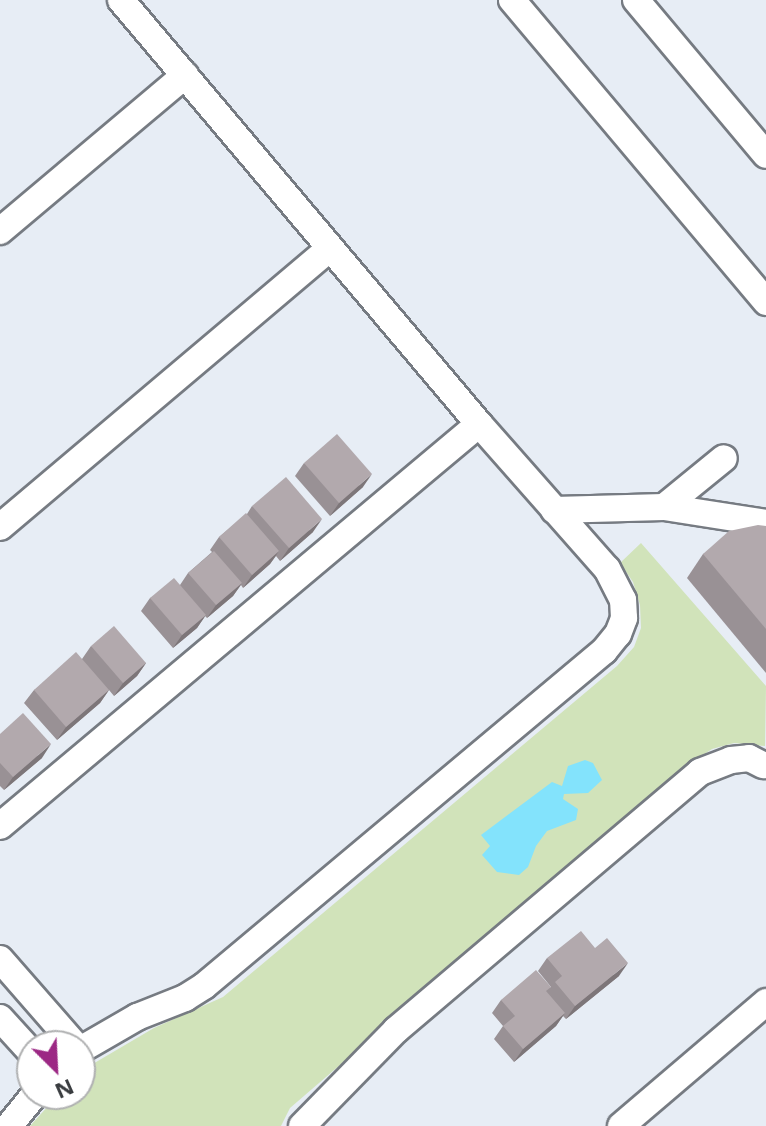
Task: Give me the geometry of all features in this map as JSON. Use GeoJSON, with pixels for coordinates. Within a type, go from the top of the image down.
{"type":"FeatureCollection","features":[{"type":"Feature","properties":{"kind":"street"},"geometry":{"type":"LineString","coordinates":[[96,1039],[137,1017],[185,998],[204,986],[604,651],[618,634],[624,618],[623,600],[607,569],[479,424],[121,0]]}},
{"type":"Feature","properties":{"kind":"street"},"geometry":{"type":"LineString","coordinates":[[512,0],[766,302]]}},
{"type":"Feature","properties":{"kind":"street"},"geometry":{"type":"LineString","coordinates":[[636,0],[766,155]]}},
{"type":"Feature","properties":{"kind":"street"},"geometry":{"type":"LineString","coordinates":[[0,231],[185,75]]}},
{"type":"Feature","properties":{"kind":"street"},"geometry":{"type":"LineString","coordinates":[[0,527],[330,248]]}},
{"type":"Feature","properties":{"kind":"street"},"geometry":{"type":"LineString","coordinates":[[0,826],[479,424]]}},
{"type":"Feature","properties":{"kind":"street"},"geometry":{"type":"LineString","coordinates":[[664,507],[724,458]]}},
{"type":"Feature","properties":{"kind":"street"},"geometry":{"type":"LineString","coordinates":[[554,510],[664,507],[766,523]]}},
{"type":"Feature","properties":{"kind":"street"},"geometry":{"type":"LineString","coordinates":[[302,1126],[396,1030],[700,772],[731,760],[749,758],[765,766]]}},
{"type":"Feature","properties":{"kind":"street"},"geometry":{"type":"LineString","coordinates":[[0,959],[62,1030]]}},
{"type":"Feature","properties":{"kind":"street"},"geometry":{"type":"LineString","coordinates":[[621,1126],[766,1002]]}},
{"type":"Feature","properties":{"kind":"street"},"geometry":{"type":"LineString","coordinates":[[0,1018],[16,1036]]}},
{"type":"Feature","properties":{"kind":"street"},"geometry":{"type":"LineString","coordinates":[[9,1126],[22,1110]]}},
{"type":"Feature","properties":{"kind":"green space"},"geometry":{"type":"Polygon","coordinates":[[[641,543],[766,686],[765,746],[734,743],[712,749],[688,765],[290,1108],[281,1126],[30,1126],[44,1110],[96,1110],[96,1062],[154,1028],[223,997],[617,666],[634,647],[641,628],[640,605],[633,582],[620,563],[641,543]]]}},
{"type":"Feature","properties":{"kind":"water"},"geometry":{"type":"Polygon","coordinates":[[[585,760],[593,763],[602,780],[588,793],[564,794],[563,799],[578,809],[576,820],[547,831],[536,846],[528,867],[519,875],[497,872],[482,855],[490,846],[481,835],[552,782],[562,786],[568,766],[585,760]]]}},
{"type":"Feature","properties":{"kind":"building"},"geometry":{"type":"Polygon","coordinates":[[[337,434],[372,474],[339,503],[304,463],[337,434]]]}},
{"type":"Feature","properties":{"kind":"building"},"geometry":{"type":"Polygon","coordinates":[[[286,477],[322,519],[289,548],[252,506],[286,477]]]}},
{"type":"Feature","properties":{"kind":"building"},"geometry":{"type":"Polygon","coordinates":[[[246,513],[279,551],[252,575],[219,537],[246,513]]]}},
{"type":"Feature","properties":{"kind":"building"},"geometry":{"type":"Polygon","coordinates":[[[766,526],[766,629],[703,554],[729,531],[766,526]]]}},
{"type":"Feature","properties":{"kind":"building"},"geometry":{"type":"Polygon","coordinates":[[[214,551],[242,583],[216,605],[188,573],[214,551]]]}},
{"type":"Feature","properties":{"kind":"building"},"geometry":{"type":"Polygon","coordinates":[[[174,578],[206,615],[182,635],[150,598],[174,578]]]}},
{"type":"Feature","properties":{"kind":"building"},"geometry":{"type":"Polygon","coordinates":[[[114,626],[146,663],[123,683],[91,646],[114,626]]]}},
{"type":"Feature","properties":{"kind":"building"},"geometry":{"type":"Polygon","coordinates":[[[76,652],[109,690],[66,727],[34,690],[76,652]]]}},
{"type":"Feature","properties":{"kind":"building"},"geometry":{"type":"Polygon","coordinates":[[[23,713],[51,744],[13,777],[0,763],[0,734],[23,713]]]}},
{"type":"Feature","properties":{"kind":"building"},"geometry":{"type":"Polygon","coordinates":[[[581,931],[595,948],[607,938],[628,963],[575,1006],[555,982],[562,976],[547,958],[581,931]]]}},
{"type":"Feature","properties":{"kind":"building"},"geometry":{"type":"Polygon","coordinates":[[[536,970],[551,987],[546,991],[565,1013],[523,1049],[503,1026],[515,1016],[501,1000],[536,970]]]}}]}
